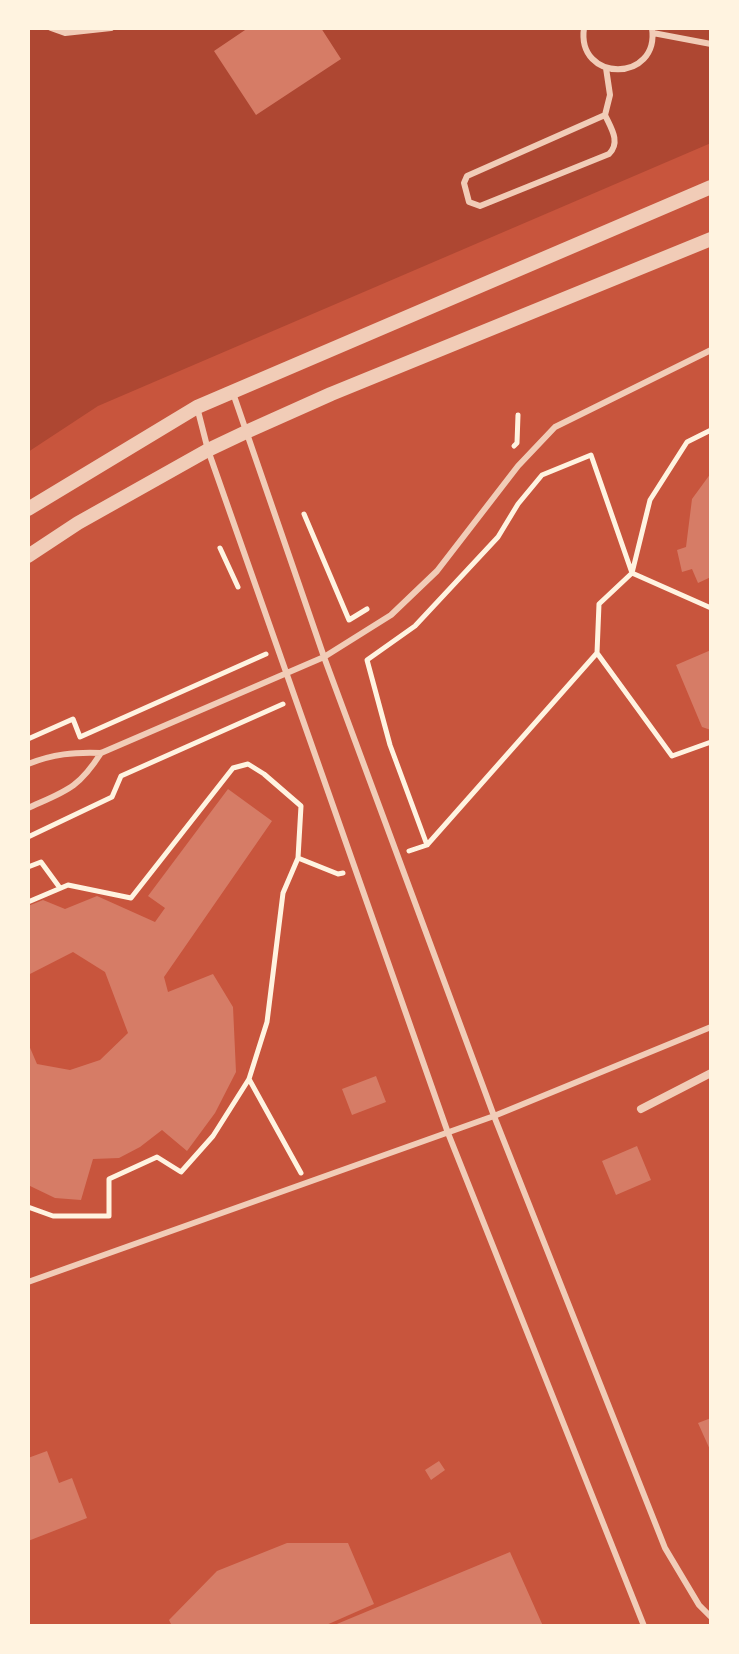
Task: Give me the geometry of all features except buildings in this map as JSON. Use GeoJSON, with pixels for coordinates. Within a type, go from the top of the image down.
{"type":"FeatureCollection","features":[{"type":"Feature","properties":{"kind":"street"},"geometry":{"type":"LineString","coordinates":[[28,509],[197,407],[711,187]]}},
{"type":"Feature","properties":{"kind":"street"},"geometry":{"type":"LineString","coordinates":[[28,556],[78,523],[246,432],[331,394],[711,239]]}},
{"type":"Feature","properties":{"kind":"street"},"geometry":{"type":"LineString","coordinates":[[641,1109],[711,1073]]}},
{"type":"Feature","properties":{"kind":"lane"},"geometry":{"type":"LineString","coordinates":[[51,28],[111,28]]}},
{"type":"Feature","properties":{"kind":"lane"},"geometry":{"type":"LineString","coordinates":[[584,28],[588,55],[606,68],[629,68],[639,63],[647,55],[653,30],[711,44]]}},
{"type":"Feature","properties":{"kind":"lane"},"geometry":{"type":"LineString","coordinates":[[605,115],[467,176],[464,183],[469,202],[480,206],[615,149],[616,141],[605,115],[610,95],[606,68]]}},
{"type":"Feature","properties":{"kind":"lane"},"geometry":{"type":"LineString","coordinates":[[28,764],[47,756],[72,752],[101,753],[324,657],[391,615],[425,582],[518,466],[555,427],[711,350]]}},
{"type":"Feature","properties":{"kind":"lane"},"geometry":{"type":"LineString","coordinates":[[233,392],[324,657],[494,1116],[665,1548],[699,1605],[711,1617]]}},
{"type":"Feature","properties":{"kind":"lane"},"geometry":{"type":"LineString","coordinates":[[197,407],[208,450],[448,1133],[644,1626]]}},
{"type":"Feature","properties":{"kind":"lane"},"geometry":{"type":"LineString","coordinates":[[28,808],[65,792],[85,777],[101,753]]}},
{"type":"Feature","properties":{"kind":"lane"},"geometry":{"type":"LineString","coordinates":[[28,1282],[494,1116],[711,1027]]}},
{"type":"Feature","properties":{"kind":"path"},"geometry":{"type":"LineString","coordinates":[[507,455],[517,443],[518,415]]}},
{"type":"Feature","properties":{"kind":"path"},"geometry":{"type":"LineString","coordinates":[[711,430],[687,442],[650,500],[632,573],[599,604],[597,653],[672,756],[711,742]]}},
{"type":"Feature","properties":{"kind":"path"},"geometry":{"type":"LineString","coordinates":[[597,653],[427,845],[390,745],[367,660],[415,626],[498,537],[518,504],[542,475],[591,455],[632,573],[711,608]]}},
{"type":"Feature","properties":{"kind":"path"},"geometry":{"type":"LineString","coordinates":[[304,514],[349,620],[375,604]]}},
{"type":"Feature","properties":{"kind":"path"},"geometry":{"type":"LineString","coordinates":[[220,548],[244,601]]}},
{"type":"Feature","properties":{"kind":"path"},"geometry":{"type":"LineString","coordinates":[[28,739],[73,719],[80,737],[267,654],[261,640]]}},
{"type":"Feature","properties":{"kind":"path"},"geometry":{"type":"LineString","coordinates":[[28,837],[112,797],[121,776],[294,698]]}},
{"type":"Feature","properties":{"kind":"path"},"geometry":{"type":"LineString","coordinates":[[28,902],[68,885],[131,898],[233,768],[248,764],[301,806],[298,858],[283,893],[267,1022],[249,1079],[213,1136],[181,1172],[157,1157],[109,1179],[109,1216],[53,1216],[28,1207]]}},
{"type":"Feature","properties":{"kind":"path"},"geometry":{"type":"LineString","coordinates":[[28,867],[41,862],[60,888]]}},
{"type":"Feature","properties":{"kind":"path"},"geometry":{"type":"LineString","coordinates":[[249,1079],[307,1184]]}},
{"type":"Feature","properties":{"kind":"shaded area"},"geometry":{"type":"Polygon","coordinates":[[[28,28],[711,28],[711,143],[98,406],[28,452],[28,28]]]}}]}
